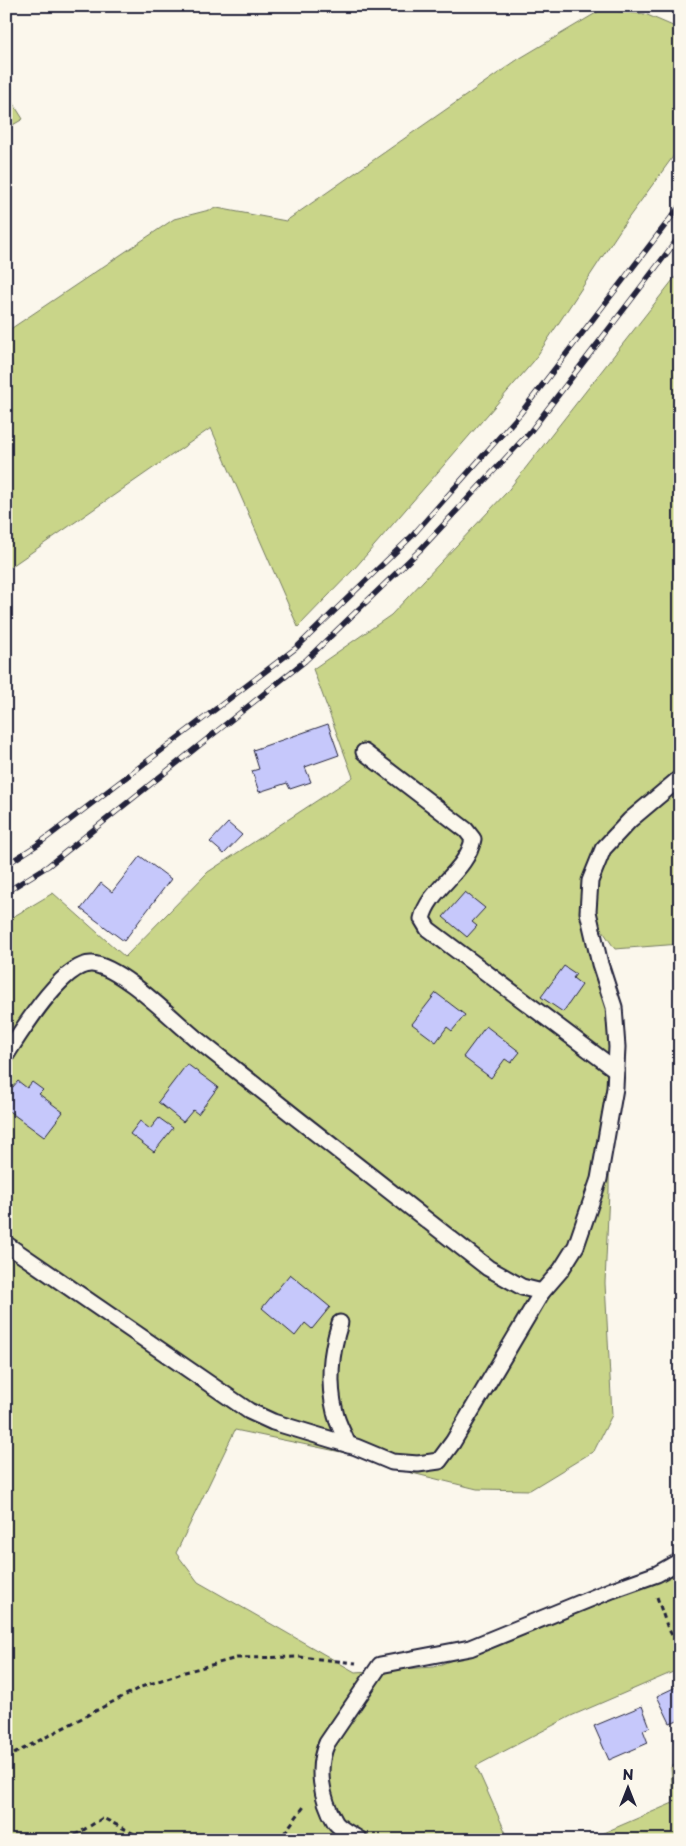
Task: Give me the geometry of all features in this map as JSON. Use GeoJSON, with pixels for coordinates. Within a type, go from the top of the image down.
{"type":"FeatureCollection","features":[{"type":"Feature","properties":{"kind":"lane"},"geometry":{"type":"LineString","coordinates":[[364,752],[466,830],[473,839],[463,862],[425,907],[422,919],[428,929],[616,1070]]}},
{"type":"Feature","properties":{"kind":"lane"},"geometry":{"type":"LineString","coordinates":[[6,1244],[249,1411],[273,1422],[348,1445],[392,1462],[418,1464],[439,1461],[453,1442],[542,1292],[561,1270],[576,1246],[599,1179],[615,1088],[616,1070],[614,1008],[588,912],[590,881],[603,849],[630,820],[680,778]]}},
{"type":"Feature","properties":{"kind":"lane"},"geometry":{"type":"LineString","coordinates":[[6,1055],[42,1003],[73,969],[92,964],[109,970],[135,986],[203,1044],[488,1268],[522,1287],[542,1292]]}},
{"type":"Feature","properties":{"kind":"lane"},"geometry":{"type":"LineString","coordinates":[[340,1323],[332,1346],[332,1379],[335,1412],[348,1445]]}},
{"type":"Feature","properties":{"kind":"lane"},"geometry":{"type":"LineString","coordinates":[[360,1840],[335,1823],[321,1784],[321,1756],[327,1743],[380,1665],[470,1648],[657,1574],[680,1561]]}},
{"type":"Feature","properties":{"kind":"path"},"geometry":{"type":"LineString","coordinates":[[657,1574],[657,1601],[680,1650]]}},
{"type":"Feature","properties":{"kind":"path"},"geometry":{"type":"LineString","coordinates":[[6,1758],[141,1687],[185,1672],[237,1658],[300,1657],[380,1665]]}},
{"type":"Feature","properties":{"kind":"path"},"geometry":{"type":"LineString","coordinates":[[279,1840],[321,1784]]}},
{"type":"Feature","properties":{"kind":"path"},"geometry":{"type":"LineString","coordinates":[[67,1840],[103,1818],[146,1840]]}},
{"type":"Feature","properties":{"kind":"green space"},"geometry":{"type":"Polygon","coordinates":[[[601,10],[645,14],[680,29],[680,147],[624,224],[533,362],[355,568],[298,627],[211,428],[6,570],[6,332],[174,219],[217,208],[286,221],[517,60],[601,10]]]}},
{"type":"Feature","properties":{"kind":"green space"},"geometry":{"type":"Polygon","coordinates":[[[6,92],[23,119],[6,129],[6,92]]]}},
{"type":"Feature","properties":{"kind":"green space"},"geometry":{"type":"Polygon","coordinates":[[[680,271],[680,944],[615,949],[600,927],[594,955],[611,1012],[609,1191],[605,1283],[612,1415],[594,1451],[530,1490],[477,1489],[412,1473],[365,1457],[235,1430],[176,1553],[198,1582],[355,1672],[434,1667],[680,1573],[680,1669],[571,1716],[476,1766],[509,1840],[6,1840],[6,921],[53,893],[125,957],[208,872],[353,777],[313,669],[391,615],[506,493],[680,271]]]}},
{"type":"Feature","properties":{"kind":"green space"},"geometry":{"type":"Polygon","coordinates":[[[680,1762],[680,1840],[587,1840],[673,1803],[671,1767],[680,1762]]]}},
{"type":"Feature","properties":{"kind":"building"},"geometry":{"type":"Polygon","coordinates":[[[328,724],[339,755],[305,767],[311,782],[290,789],[287,783],[259,792],[252,771],[259,769],[253,750],[328,724]]]}},
{"type":"Feature","properties":{"kind":"building"},"geometry":{"type":"Polygon","coordinates":[[[228,823],[242,835],[224,854],[210,842],[228,823]]]}},
{"type":"Feature","properties":{"kind":"building"},"geometry":{"type":"Polygon","coordinates":[[[140,856],[171,879],[124,941],[81,909],[101,883],[112,892],[140,856]]]}},
{"type":"Feature","properties":{"kind":"building"},"geometry":{"type":"Polygon","coordinates":[[[465,892],[485,908],[472,922],[477,926],[467,937],[443,917],[465,892]]]}},
{"type":"Feature","properties":{"kind":"building"},"geometry":{"type":"Polygon","coordinates":[[[564,966],[576,974],[573,978],[582,985],[563,1012],[541,997],[564,966]]]}},
{"type":"Feature","properties":{"kind":"building"},"geometry":{"type":"Polygon","coordinates":[[[436,993],[465,1015],[452,1031],[447,1027],[436,1042],[412,1024],[436,993]]]}},
{"type":"Feature","properties":{"kind":"building"},"geometry":{"type":"Polygon","coordinates":[[[486,1026],[520,1052],[511,1063],[505,1059],[491,1078],[463,1057],[486,1026]]]}},
{"type":"Feature","properties":{"kind":"building"},"geometry":{"type":"Polygon","coordinates":[[[187,1064],[218,1087],[198,1114],[193,1110],[183,1122],[158,1102],[187,1064]]]}},
{"type":"Feature","properties":{"kind":"building"},"geometry":{"type":"Polygon","coordinates":[[[18,1081],[27,1088],[32,1082],[43,1090],[39,1094],[63,1112],[44,1137],[6,1109],[6,1095],[18,1081]]]}},
{"type":"Feature","properties":{"kind":"building"},"geometry":{"type":"Polygon","coordinates":[[[159,1118],[173,1128],[154,1152],[130,1134],[140,1121],[150,1129],[159,1118]]]}},
{"type":"Feature","properties":{"kind":"building"},"geometry":{"type":"Polygon","coordinates":[[[290,1274],[330,1307],[312,1329],[305,1323],[295,1336],[262,1308],[290,1274]]]}},
{"type":"Feature","properties":{"kind":"building"},"geometry":{"type":"Polygon","coordinates":[[[676,1687],[680,1696],[680,1719],[670,1723],[657,1696],[676,1687]]]}},
{"type":"Feature","properties":{"kind":"building"},"geometry":{"type":"Polygon","coordinates":[[[642,1706],[650,1727],[643,1730],[648,1743],[609,1760],[594,1726],[642,1706]]]}},
{"type":"Feature","properties":{"kind":"railway"},"geometry":{"type":"LineString","coordinates":[[6,865],[37,845],[296,648],[412,536],[520,414],[680,206]]}},
{"type":"Feature","properties":{"kind":"railway"},"geometry":{"type":"LineString","coordinates":[[6,892],[48,866],[305,661],[420,550],[530,432],[680,236]]}}]}
